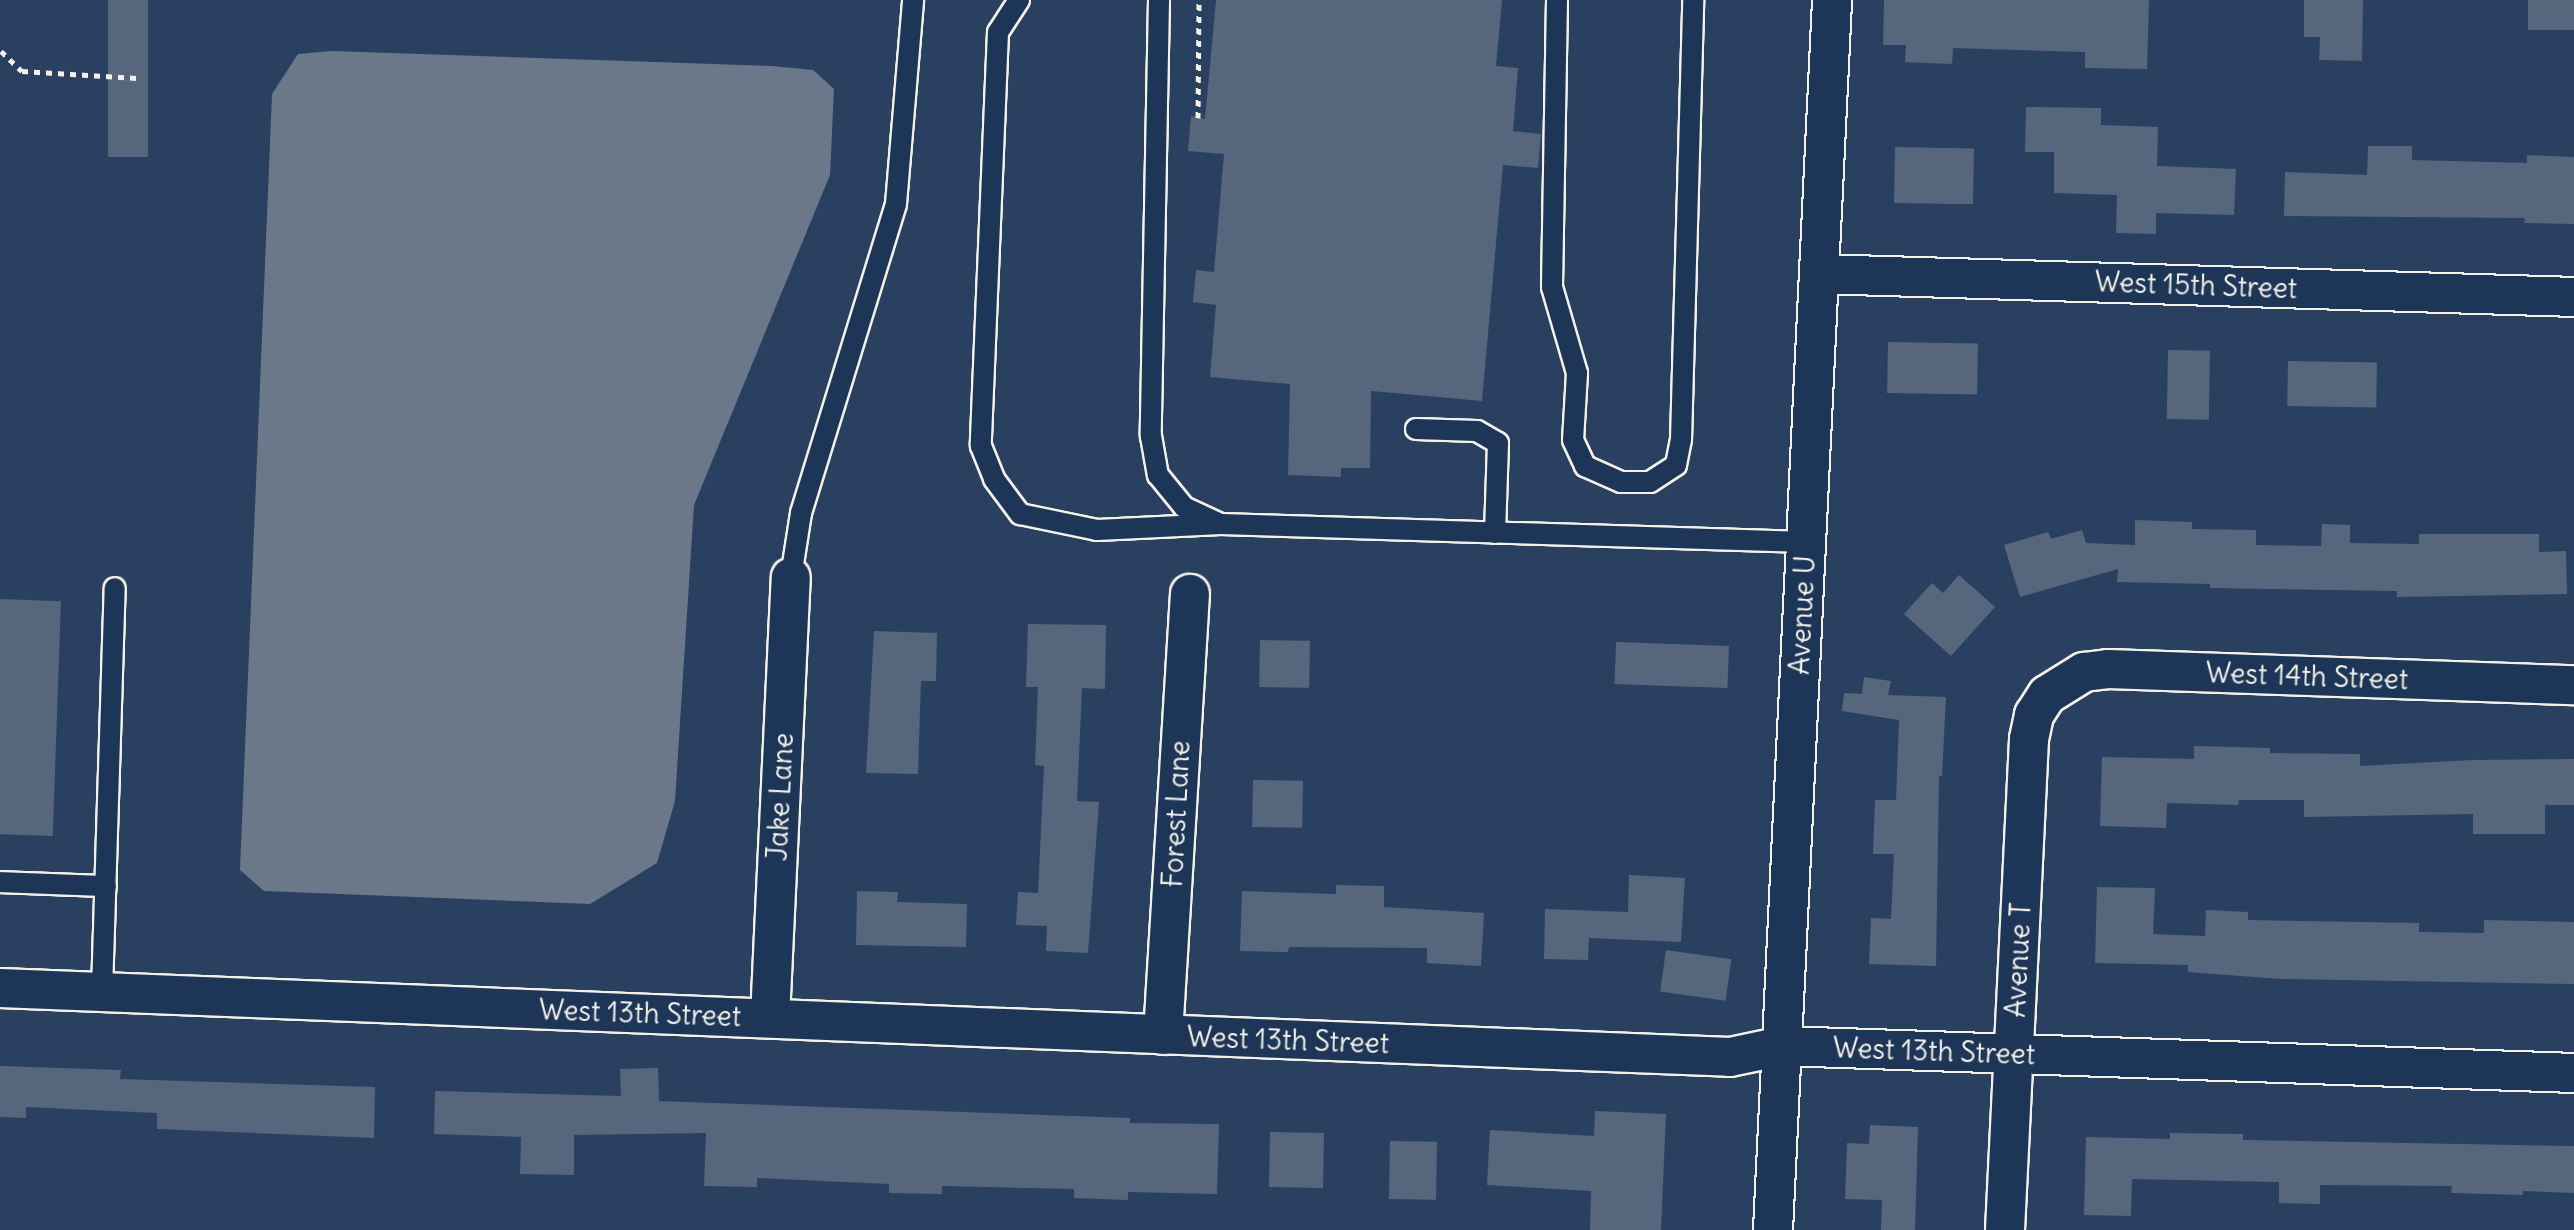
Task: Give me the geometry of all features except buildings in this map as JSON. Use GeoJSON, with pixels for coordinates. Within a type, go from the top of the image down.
{"type":"FeatureCollection","features":[{"type":"Feature","properties":{"kind":"street","name":"Avenue U"},"geometry":{"type":"LineString","coordinates":[[1773,1230],[1832,0]]}},
{"type":"Feature","properties":{"kind":"street","name":"West 15th Street"},"geometry":{"type":"LineString","coordinates":[[1819,274],[2574,297]]}},
{"type":"Feature","properties":{"kind":"street","name":"Jake Lane"},"geometry":{"type":"LineString","coordinates":[[770,1018],[791,577]]}},
{"type":"Feature","properties":{"kind":"street","name":"Forest Lane"},"geometry":{"type":"LineString","coordinates":[[1163,1035],[1190,594]]}},
{"type":"Feature","properties":{"kind":"street","name":"West 14th Street"},"geometry":{"type":"LineString","coordinates":[[2047,695],[2084,672],[2108,669],[2574,685]]}},
{"type":"Feature","properties":{"kind":"street","name":"Avenue T"},"geometry":{"type":"LineString","coordinates":[[2005,1230],[2029,739],[2034,715],[2047,695]]}},
{"type":"Feature","properties":{"kind":"street","name":"West 13th Street"},"geometry":{"type":"LineString","coordinates":[[0,988],[1730,1057],[1782,1046],[2574,1073]]}},
{"type":"Feature","properties":{"kind":"lane"},"geometry":{"type":"LineString","coordinates":[[791,577],[801,513],[896,204],[913,0]]}},
{"type":"Feature","properties":{"kind":"lane"},"geometry":{"type":"LineString","coordinates":[[1019,0],[998,32],[981,446],[994,479],[1020,514],[1097,530],[1221,524],[1806,542]]}},
{"type":"Feature","properties":{"kind":"lane"},"geometry":{"type":"LineString","coordinates":[[1159,0],[1151,436],[1158,475],[1184,507],[1221,524]]}},
{"type":"Feature","properties":{"kind":"lane"},"geometry":{"type":"LineString","coordinates":[[1557,0],[1552,287],[1577,373],[1573,440],[1585,466],[1621,482],[1650,482],[1676,465],[1681,440],[1693,0]]}},
{"type":"Feature","properties":{"kind":"lane"},"geometry":{"type":"LineString","coordinates":[[1416,429],[1477,431],[1498,443],[1495,533]]}},
{"type":"Feature","properties":{"kind":"lane"},"geometry":{"type":"LineString","coordinates":[[102,992],[115,588]]}},
{"type":"Feature","properties":{"kind":"lane"},"geometry":{"type":"LineString","coordinates":[[0,882],[106,886]]}},
{"type":"Feature","properties":{"kind":"path"},"geometry":{"type":"LineString","coordinates":[[1198,118],[1199,0]]}},
{"type":"Feature","properties":{"kind":"path"},"geometry":{"type":"LineString","coordinates":[[1,51],[22,71],[137,78]]}},
{"type":"Feature","properties":{"kind":"water"},"geometry":{"type":"Polygon","coordinates":[[[331,51],[772,66],[813,70],[834,89],[830,175],[694,505],[675,801],[657,863],[590,904],[264,891],[240,870],[272,94],[298,54],[331,51]]]}}]}
